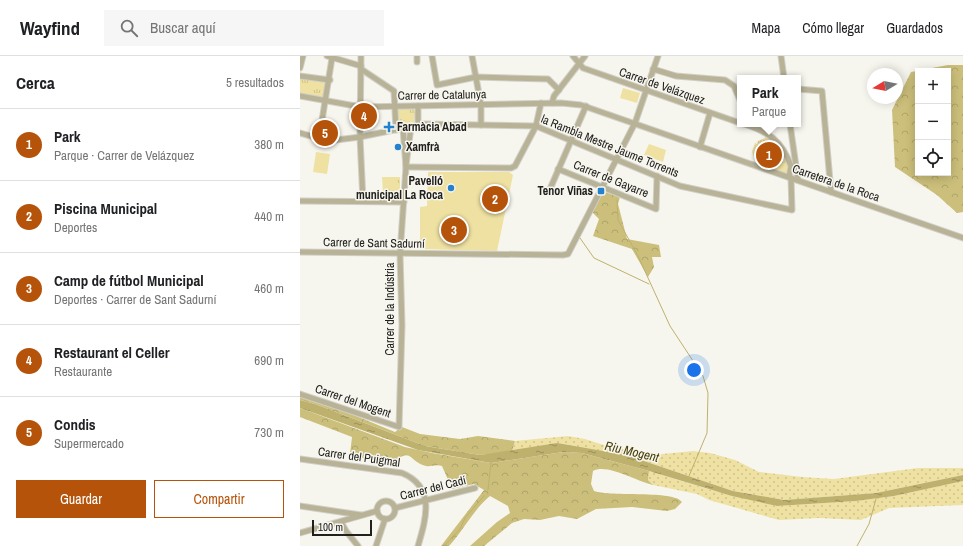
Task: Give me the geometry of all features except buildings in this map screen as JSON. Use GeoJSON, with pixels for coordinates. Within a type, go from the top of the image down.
{"type":"FeatureCollection","features":[{"type":"Feature","properties":{"kind":"street"},"geometry":{"type":"LineString","coordinates":[[300,68],[303,56]]}},
{"type":"Feature","properties":{"kind":"street"},"geometry":{"type":"LineString","coordinates":[[361,56],[360,137],[363,201]]}},
{"type":"Feature","properties":{"kind":"street"},"geometry":{"type":"LineString","coordinates":[[432,56],[437,85],[476,77],[548,79],[559,90]]}},
{"type":"Feature","properties":{"kind":"street"},"geometry":{"type":"LineString","coordinates":[[472,56],[481,105],[481,125]]}},
{"type":"Feature","properties":{"kind":"street"},"geometry":{"type":"LineString","coordinates":[[573,56],[579,64]]}},
{"type":"Feature","properties":{"kind":"street"},"geometry":{"type":"LineString","coordinates":[[552,103],[554,96],[585,56]]}},
{"type":"Feature","properties":{"kind":"street"},"geometry":{"type":"LineString","coordinates":[[602,186],[635,123],[657,56]]}},
{"type":"Feature","properties":{"kind":"street"},"geometry":{"type":"LineString","coordinates":[[781,56],[784,75]]}},
{"type":"Feature","properties":{"kind":"street"},"geometry":{"type":"LineString","coordinates":[[319,139],[330,80],[330,57],[344,58],[394,91],[396,130]]}},
{"type":"Feature","properties":{"kind":"street","name":"Carrer de Velázquez"},"geometry":{"type":"LineString","coordinates":[[579,64],[583,68],[737,122]]}},
{"type":"Feature","properties":{"kind":"street"},"geometry":{"type":"LineString","coordinates":[[653,69],[676,76],[725,80],[734,86],[737,93]]}},
{"type":"Feature","properties":{"kind":"street"},"geometry":{"type":"LineString","coordinates":[[300,76],[330,80]]}},
{"type":"Feature","properties":{"kind":"street"},"geometry":{"type":"LineString","coordinates":[[801,89],[822,90],[831,192]]}},
{"type":"Feature","properties":{"kind":"street","name":"Carrer de Catalunya"},"geometry":{"type":"LineString","coordinates":[[300,96],[361,107],[571,103],[586,106],[635,123]]}},
{"type":"Feature","properties":{"kind":"street"},"geometry":{"type":"LineString","coordinates":[[406,168],[511,168],[515,166],[536,126],[541,103]]}},
{"type":"Feature","properties":{"kind":"street"},"geometry":{"type":"LineString","coordinates":[[418,125],[419,106]]}},
{"type":"Feature","properties":{"kind":"street"},"geometry":{"type":"LineString","coordinates":[[550,189],[586,106]]}},
{"type":"Feature","properties":{"kind":"street"},"geometry":{"type":"LineString","coordinates":[[700,147],[710,113]]}},
{"type":"Feature","properties":{"kind":"street","name":"Carretera de la Roca"},"geometry":{"type":"LineString","coordinates":[[635,123],[963,238]]}},
{"type":"Feature","properties":{"kind":"street","name":"la Rambla Mestre Jaume Torrents"},"geometry":{"type":"LineString","coordinates":[[300,133],[328,141],[360,137],[418,125],[536,126],[680,186],[792,210],[790,178]]}},
{"type":"Feature","properties":{"kind":"street","name":"Carrer de la Indústria"},"geometry":{"type":"LineString","coordinates":[[406,168],[411,127]]}},
{"type":"Feature","properties":{"kind":"street"},"geometry":{"type":"LineString","coordinates":[[754,127],[774,138],[788,160],[792,170],[790,178]]}},
{"type":"Feature","properties":{"kind":"street"},"geometry":{"type":"LineString","coordinates":[[790,127],[798,180]]}},
{"type":"Feature","properties":{"kind":"street","name":"Carrer de la Indústria"},"geometry":{"type":"LineString","coordinates":[[399,427],[402,325],[400,254],[406,168],[403,129]]}},
{"type":"Feature","properties":{"kind":"street"},"geometry":{"type":"LineString","coordinates":[[788,160],[795,158]]}},
{"type":"Feature","properties":{"kind":"street","name":"Carrer de Gayarre"},"geometry":{"type":"LineString","coordinates":[[558,169],[656,209],[657,176]]}},
{"type":"Feature","properties":{"kind":"street","name":"Carrer de Sant Sadurní"},"geometry":{"type":"LineString","coordinates":[[300,252],[400,254],[568,254],[602,186]]}},
{"type":"Feature","properties":{"kind":"street"},"geometry":{"type":"LineString","coordinates":[[300,201],[404,202]]}},
{"type":"Feature","properties":{"kind":"street","name":"Carrer del Mogent"},"geometry":{"type":"LineString","coordinates":[[300,394],[316,398],[399,427]]}},
{"type":"Feature","properties":{"kind":"street","name":"Carrer del Puigmal"},"geometry":{"type":"LineString","coordinates":[[300,459],[402,473],[411,477],[419,486],[425,499]]}},
{"type":"Feature","properties":{"kind":"street","name":"Carrer del Cadí"},"geometry":{"type":"LineString","coordinates":[[395,508],[425,499],[475,488]]}},
{"type":"Feature","properties":{"kind":"street"},"geometry":{"type":"LineString","coordinates":[[418,546],[427,509],[425,499]]}},
{"type":"Feature","properties":{"kind":"street"},"geometry":{"type":"LineString","coordinates":[[386,500],[393,503],[395,508],[394,515],[391,518],[385,519],[380,517],[377,511],[380,503],[386,500]]}},
{"type":"Feature","properties":{"kind":"street"},"geometry":{"type":"LineString","coordinates":[[300,506],[364,515]]}},
{"type":"Feature","properties":{"kind":"street"},"geometry":{"type":"LineString","coordinates":[[300,533],[377,511]]}},
{"type":"Feature","properties":{"kind":"street"},"geometry":{"type":"LineString","coordinates":[[376,546],[385,519]]}},
{"type":"Feature","properties":{"kind":"street"},"geometry":{"type":"LineString","coordinates":[[341,522],[358,546]]}},
{"type":"Feature","properties":{"kind":"green space"},"geometry":{"type":"Polygon","coordinates":[[[948,65],[963,65],[963,212],[957,213],[937,195],[895,167],[892,110],[895,104],[903,104],[903,88],[911,72],[915,71],[915,176],[951,176],[951,68],[932,68],[948,65]]]}},
{"type":"Feature","properties":{"kind":"green space"},"geometry":{"type":"Polygon","coordinates":[[[300,77],[329,81],[325,100],[300,95],[300,77]]]}},
{"type":"Feature","properties":{"kind":"green space"},"geometry":{"type":"Polygon","coordinates":[[[623,88],[640,93],[637,103],[620,98],[623,88]]]}},
{"type":"Feature","properties":{"kind":"green space"},"geometry":{"type":"Polygon","coordinates":[[[399,109],[413,109],[416,111],[414,123],[398,126],[397,111],[399,109]]]}},
{"type":"Feature","properties":{"kind":"green space"},"geometry":{"type":"Polygon","coordinates":[[[766,134],[785,156],[789,172],[785,173],[757,164],[752,152],[755,143],[757,144],[758,141],[765,138],[766,134]]]}},
{"type":"Feature","properties":{"kind":"green space"},"geometry":{"type":"Polygon","coordinates":[[[649,144],[666,150],[663,162],[644,155],[649,144]]]}},
{"type":"Feature","properties":{"kind":"green space"},"geometry":{"type":"Polygon","coordinates":[[[316,152],[330,154],[327,174],[313,172],[316,152]]]}},
{"type":"Feature","properties":{"kind":"green space"},"geometry":{"type":"Polygon","coordinates":[[[428,172],[509,172],[513,175],[497,251],[420,249],[420,207],[427,206],[428,172]]]}},
{"type":"Feature","properties":{"kind":"green space"},"geometry":{"type":"Polygon","coordinates":[[[382,177],[400,177],[400,196],[397,198],[386,198],[383,193],[382,177]]]}},
{"type":"Feature","properties":{"kind":"green space"},"geometry":{"type":"Polygon","coordinates":[[[602,191],[620,197],[618,204],[627,239],[659,245],[661,257],[652,257],[654,267],[648,277],[632,249],[593,236],[599,219],[592,212],[602,191]]]}},
{"type":"Feature","properties":{"kind":"green space"},"geometry":{"type":"Polygon","coordinates":[[[300,393],[395,432],[402,427],[420,434],[460,439],[478,436],[515,441],[512,451],[480,455],[425,446],[315,404],[300,400],[300,393]]]}},
{"type":"Feature","properties":{"kind":"green space"},"geometry":{"type":"Polygon","coordinates":[[[300,408],[405,447],[491,463],[563,452],[582,453],[649,471],[648,480],[653,485],[614,471],[599,469],[593,471],[591,484],[594,491],[614,494],[667,496],[677,498],[682,502],[675,509],[667,511],[632,507],[596,509],[577,519],[559,516],[540,520],[524,519],[512,523],[484,546],[470,546],[497,522],[510,513],[508,506],[490,496],[479,507],[449,546],[441,546],[484,490],[474,484],[452,489],[442,466],[426,466],[420,464],[410,456],[403,456],[390,465],[385,465],[350,454],[352,437],[300,417],[300,408]]]}},
{"type":"Feature","properties":{"kind":"green space"},"geometry":{"type":"Polygon","coordinates":[[[568,436],[585,439],[613,448],[662,454],[693,451],[710,453],[735,460],[759,472],[802,477],[834,479],[918,468],[963,468],[963,475],[876,493],[784,500],[733,491],[626,455],[586,450],[512,451],[515,441],[568,436]]]}},
{"type":"Feature","properties":{"kind":"green space"},"geometry":{"type":"Polygon","coordinates":[[[649,471],[711,490],[777,506],[856,501],[894,496],[963,481],[963,505],[889,508],[861,520],[819,518],[779,520],[709,500],[697,494],[653,485],[648,480],[649,471]]]}},
{"type":"Feature","properties":{"kind":"water"},"geometry":{"type":"Polygon","coordinates":[[[505,192],[505,205],[485,206],[485,193],[505,192]]]}},
{"type":"Feature","properties":{"kind":"water"},"geometry":{"type":"Polygon","coordinates":[[[300,400],[315,404],[425,446],[480,455],[557,443],[626,455],[733,491],[784,500],[876,493],[963,475],[963,481],[894,496],[856,501],[777,506],[732,496],[582,453],[563,452],[491,463],[418,450],[300,408],[300,400]]]}},
{"type":"Feature","properties":{"kind":"waterway"},"geometry":{"type":"LineString","coordinates":[[617,200],[618,220],[638,256],[670,326],[703,376],[708,393],[707,433],[689,476]]}},
{"type":"Feature","properties":{"kind":"waterway"},"geometry":{"type":"LineString","coordinates":[[580,238],[594,258],[649,284]]}},
{"type":"Feature","properties":{"kind":"waterway"},"geometry":{"type":"LineString","coordinates":[[488,490],[491,463]]}},
{"type":"Feature","properties":{"kind":"waterway"},"geometry":{"type":"LineString","coordinates":[[444,546],[460,529],[465,518],[484,496]]}},
{"type":"Feature","properties":{"kind":"waterway"},"geometry":{"type":"LineString","coordinates":[[857,546],[869,524],[876,499]]}},
{"type":"Feature","properties":{"kind":"place","name":"Restaurant el Celler"},"geometry":{"type":"Point","coordinates":[364,116]}},
{"type":"Feature","properties":{"kind":"place","name":"Farmàcia Abad"},"geometry":{"type":"Point","coordinates":[389,127]}},
{"type":"Feature","properties":{"kind":"place","name":"Condis"},"geometry":{"type":"Point","coordinates":[325,133]}},
{"type":"Feature","properties":{"kind":"place","name":"Xamfrà"},"geometry":{"type":"Point","coordinates":[398,147]}},
{"type":"Feature","properties":{"kind":"place","name":"Park"},"geometry":{"type":"Point","coordinates":[769,155]}},
{"type":"Feature","properties":{"kind":"place","name":"Pavelló municipal La Roca"},"geometry":{"type":"Point","coordinates":[451,188]}},
{"type":"Feature","properties":{"kind":"place","name":"Tenor Viñas"},"geometry":{"type":"Point","coordinates":[601,191]}},
{"type":"Feature","properties":{"kind":"place","name":"Piscina Municipal"},"geometry":{"type":"Point","coordinates":[495,199]}},
{"type":"Feature","properties":{"kind":"place","name":"Camp de fútbol Municipal"},"geometry":{"type":"Point","coordinates":[454,230]}},
{"type":"Feature","properties":{"kind":"water label","name":"Riu Mogent"},"geometry":{"type":"Point","coordinates":[632,451]}}]}
